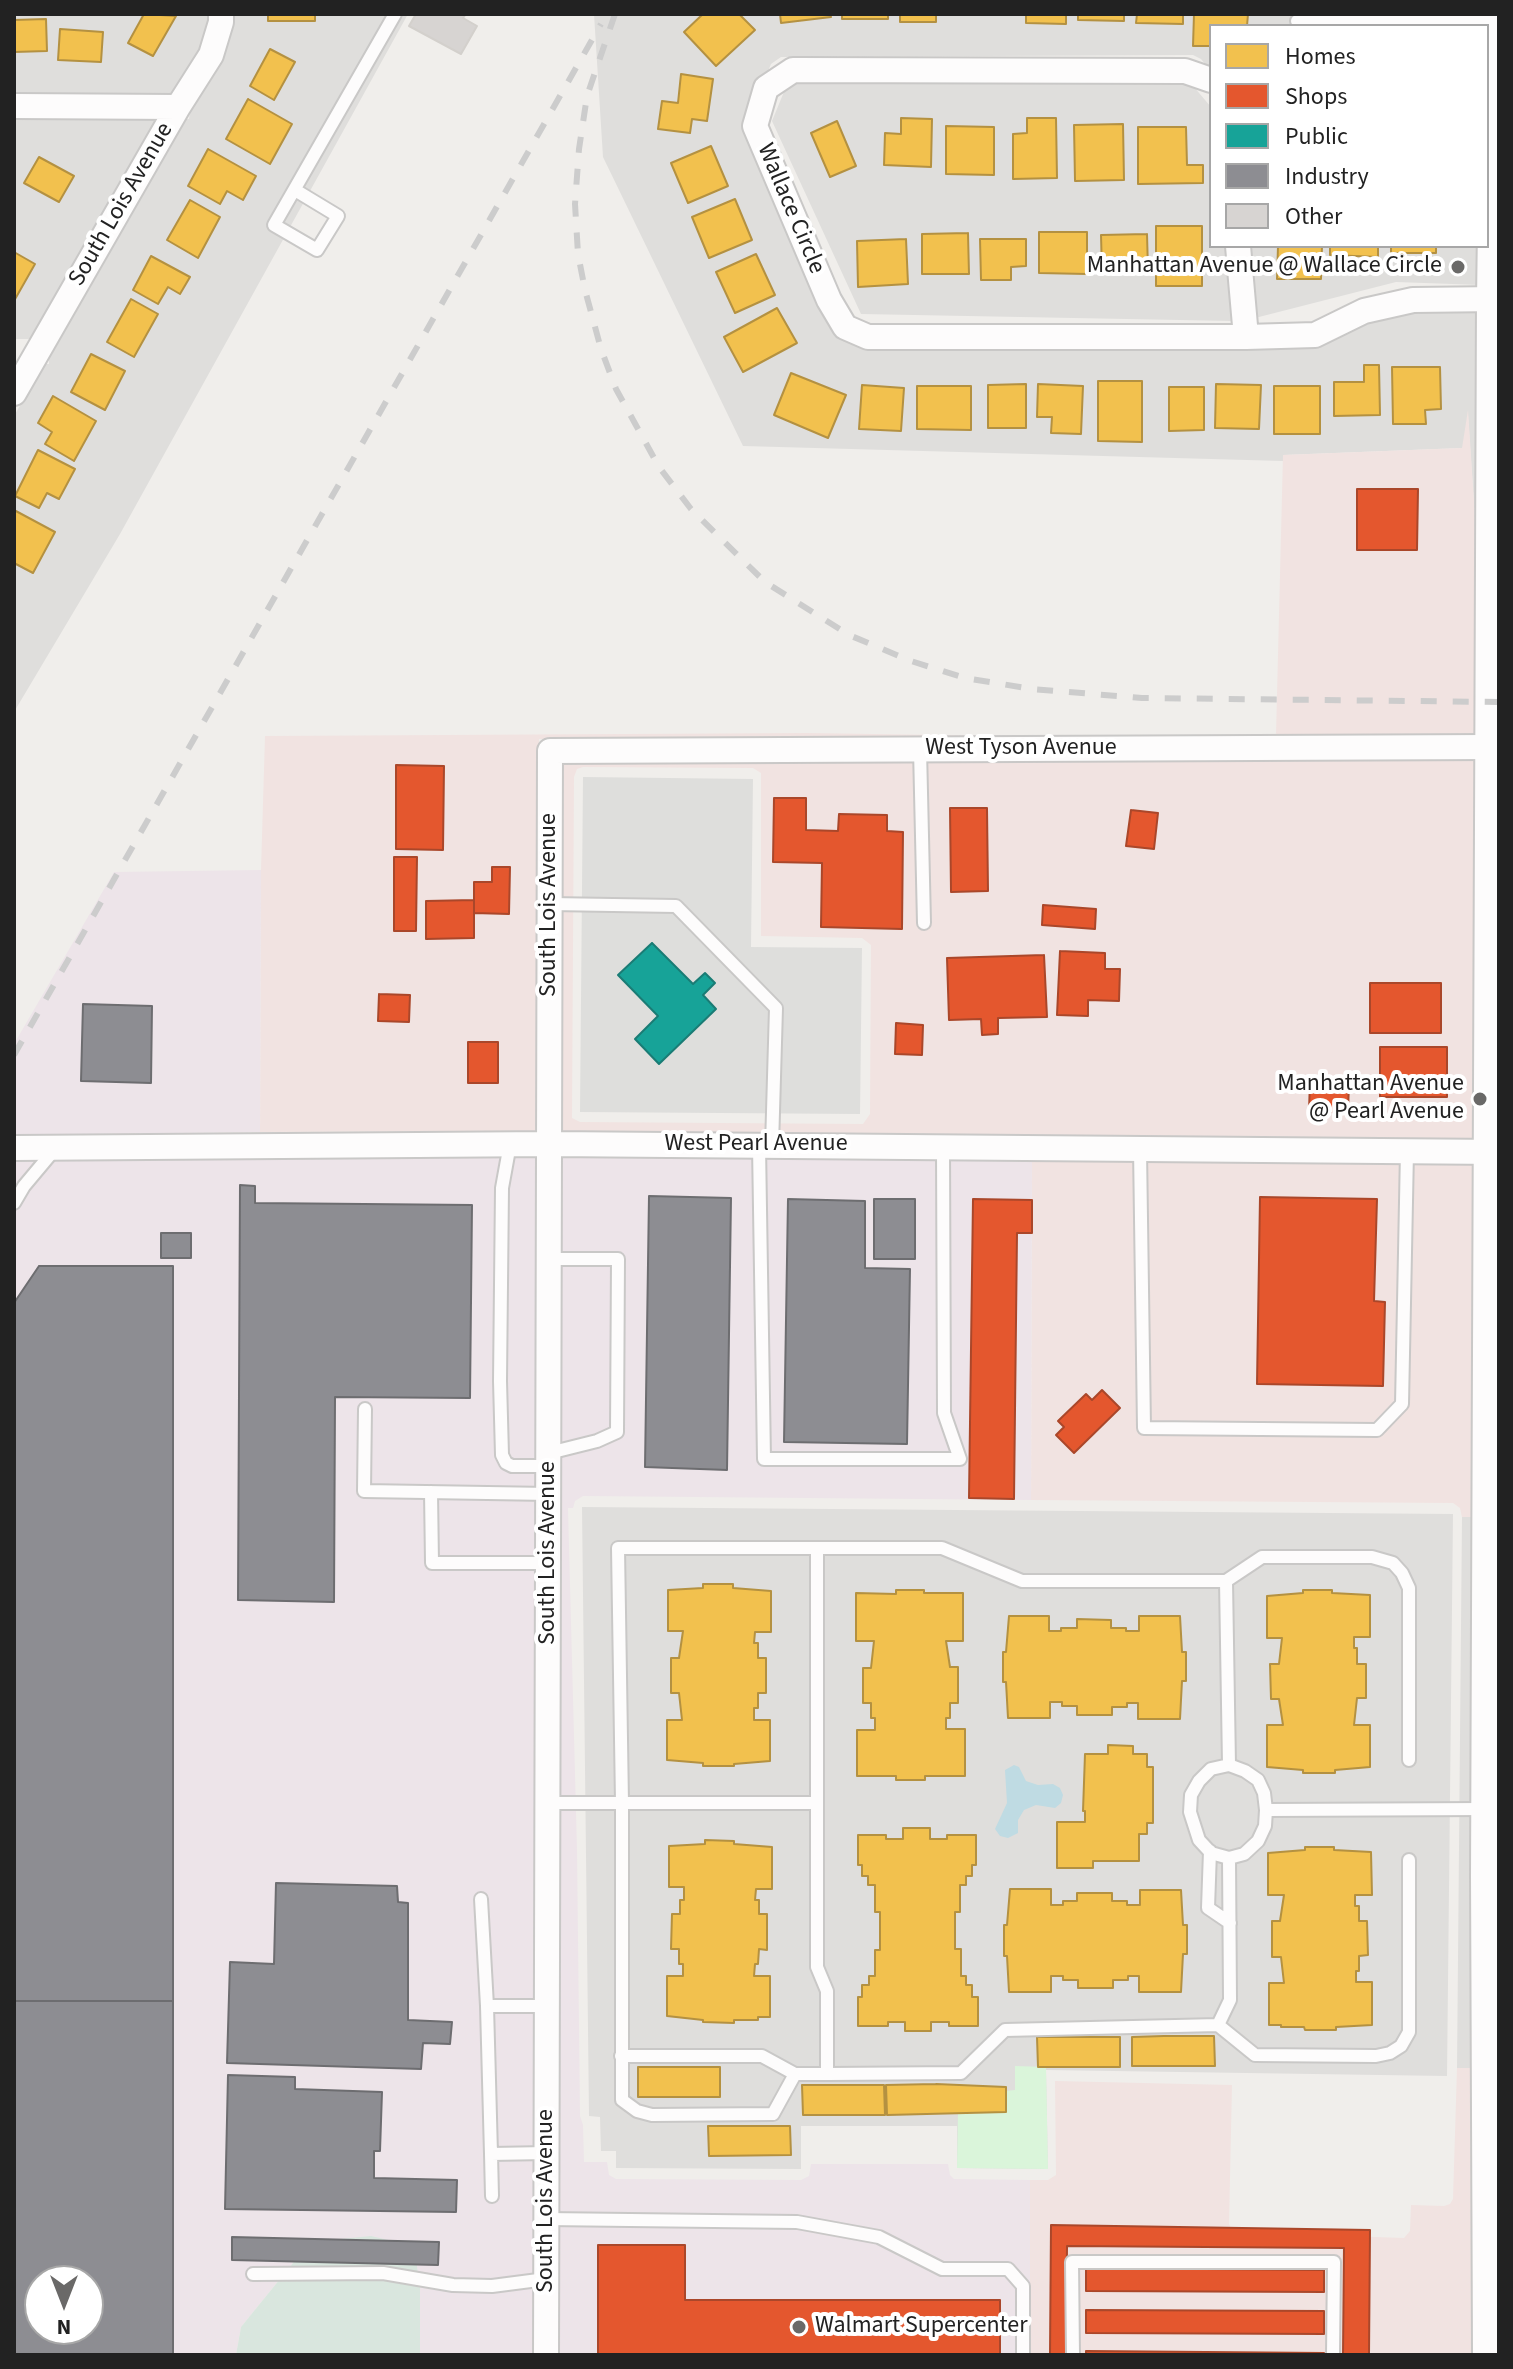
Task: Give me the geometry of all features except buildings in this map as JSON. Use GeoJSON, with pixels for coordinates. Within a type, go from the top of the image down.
{"type":"FeatureCollection","features":[{"type":"Feature","properties":{"kind":"street","name":"South Lois Avenue"},"geometry":{"type":"LineString","coordinates":[[14,393],[26,352],[211,55],[221,14]]}},
{"type":"Feature","properties":{"kind":"street"},"geometry":{"type":"LineString","coordinates":[[1488,2355],[1492,2228],[1493,1874],[1487,1809],[1493,1519],[1495,858],[1491,747],[1497,449],[1496,18]]}},
{"type":"Feature","properties":{"kind":"street","name":"Wallace Circle"},"geometry":{"type":"LineString","coordinates":[[1209,79],[1185,71],[793,70],[766,88],[755,126],[829,300],[845,327],[868,337],[1315,335],[1364,311],[1413,300],[1496,299]]}},
{"type":"Feature","properties":{"kind":"street"},"geometry":{"type":"LineString","coordinates":[[14,106],[178,107]]}},
{"type":"Feature","properties":{"kind":"street"},"geometry":{"type":"LineString","coordinates":[[1238,248],[1246,337]]}},
{"type":"Feature","properties":{"kind":"street","name":"West Tyson Avenue"},"geometry":{"type":"LineString","coordinates":[[550,751],[1491,747]]}},
{"type":"Feature","properties":{"kind":"street","name":"South Lois Avenue"},"geometry":{"type":"LineString","coordinates":[[546,2355],[550,751]]}},
{"type":"Feature","properties":{"kind":"street","name":"West Pearl Avenue"},"geometry":{"type":"LineString","coordinates":[[14,1148],[551,1144],[1494,1152]]}},
{"type":"Feature","properties":{"kind":"lane"},"geometry":{"type":"LineString","coordinates":[[295,190],[338,216],[317,250],[274,225],[395,14]]}},
{"type":"Feature","properties":{"kind":"lane"},"geometry":{"type":"LineString","coordinates":[[1297,21],[1496,18]]}},
{"type":"Feature","properties":{"kind":"lane"},"geometry":{"type":"LineString","coordinates":[[920,749],[924,923]]}},
{"type":"Feature","properties":{"kind":"lane"},"geometry":{"type":"LineString","coordinates":[[550,904],[676,906],[776,1008],[766,1146],[764,1459],[960,1459],[944,1413],[943,1147]]}},
{"type":"Feature","properties":{"kind":"lane"},"geometry":{"type":"LineString","coordinates":[[510,1144],[502,1188],[500,1381],[502,1455],[506,1463],[512,1466],[549,1460],[617,1432],[618,1259],[550,1259]]}},
{"type":"Feature","properties":{"kind":"lane"},"geometry":{"type":"LineString","coordinates":[[14,1203],[24,1186],[57,1147]]}},
{"type":"Feature","properties":{"kind":"lane"},"geometry":{"type":"LineString","coordinates":[[1140,1149],[1144,1428],[1377,1430],[1402,1404],[1407,1151]]}},
{"type":"Feature","properties":{"kind":"lane"},"geometry":{"type":"LineString","coordinates":[[365,1409],[364,1491],[549,1494]]}},
{"type":"Feature","properties":{"kind":"lane"},"geometry":{"type":"LineString","coordinates":[[431,1492],[432,1563],[549,1563]]}},
{"type":"Feature","properties":{"kind":"lane"},"geometry":{"type":"LineString","coordinates":[[795,2074],[773,2114],[652,2115],[637,2111],[622,2100],[618,1548],[942,1548],[1022,1581],[1226,1581],[1262,1557],[1372,1557],[1393,1563],[1409,1588],[1409,1760]]}},
{"type":"Feature","properties":{"kind":"lane"},"geometry":{"type":"LineString","coordinates":[[817,1548],[817,1967],[827,1991],[827,2074]]}},
{"type":"Feature","properties":{"kind":"lane"},"geometry":{"type":"LineString","coordinates":[[1226,1581],[1229,1765]]}},
{"type":"Feature","properties":{"kind":"lane"},"geometry":{"type":"LineString","coordinates":[[1229,1765],[1258,1780],[1264,1793],[1266,1810],[1265,1826],[1258,1841],[1244,1854],[1229,1858],[1210,1851],[1199,1840],[1193,1827],[1191,1795],[1211,1769],[1229,1765]]}},
{"type":"Feature","properties":{"kind":"lane"},"geometry":{"type":"LineString","coordinates":[[548,1803],[817,1803]]}},
{"type":"Feature","properties":{"kind":"lane"},"geometry":{"type":"LineString","coordinates":[[1266,1810],[1487,1809]]}},
{"type":"Feature","properties":{"kind":"lane"},"geometry":{"type":"LineString","coordinates":[[1210,1851],[1208,1908],[1230,1923]]}},
{"type":"Feature","properties":{"kind":"lane"},"geometry":{"type":"LineString","coordinates":[[1218,2025],[1230,2000],[1229,1858]]}},
{"type":"Feature","properties":{"kind":"lane"},"geometry":{"type":"LineString","coordinates":[[621,2056],[762,2056],[795,2074],[961,2073],[1005,2030],[1218,2025],[1255,2055],[1376,2056],[1390,2053],[1401,2046],[1409,2032],[1409,1860]]}},
{"type":"Feature","properties":{"kind":"lane"},"geometry":{"type":"LineString","coordinates":[[481,1899],[492,2196]]}},
{"type":"Feature","properties":{"kind":"lane"},"geometry":{"type":"LineString","coordinates":[[487,2006],[547,2006]]}},
{"type":"Feature","properties":{"kind":"lane"},"geometry":{"type":"LineString","coordinates":[[491,2154],[547,2153]]}},
{"type":"Feature","properties":{"kind":"lane"},"geometry":{"type":"LineString","coordinates":[[546,2219],[797,2222],[879,2237],[942,2269],[1008,2269],[1023,2286],[1023,2355]]}},
{"type":"Feature","properties":{"kind":"lane"},"geometry":{"type":"LineString","coordinates":[[1073,2355],[1072,2262],[1334,2262],[1333,2355]]}},
{"type":"Feature","properties":{"kind":"lane"},"geometry":{"type":"LineString","coordinates":[[253,2274],[383,2273],[453,2285],[492,2286],[546,2279]]}},
{"type":"Feature","properties":{"kind":"shaded area"},"geometry":{"type":"Polygon","coordinates":[[[14,14],[210,14],[210,21],[201,49],[173,94],[14,93],[14,14]]]}},
{"type":"Feature","properties":{"kind":"shaded area"},"geometry":{"type":"Polygon","coordinates":[[[232,14],[408,14],[120,534],[14,712],[14,416],[44,364],[49,364],[49,355],[184,119],[189,119],[232,14]]]}},
{"type":"Feature","properties":{"kind":"shaded area"},"geometry":{"type":"Polygon","coordinates":[[[594,14],[1484,14],[1484,24],[1209,24],[1209,69],[1193,55],[781,57],[771,64],[749,116],[844,332],[1236,346],[1400,307],[1481,311],[1481,609],[1468,416],[1463,448],[1284,455],[1283,461],[743,446],[603,157],[594,14]]]}},
{"type":"Feature","properties":{"kind":"shaded area"},"geometry":{"type":"Polygon","coordinates":[[[1188,80],[1209,105],[1209,248],[1226,248],[1233,321],[861,314],[772,121],[788,82],[1188,80]]]}},
{"type":"Feature","properties":{"kind":"shaded area"},"geometry":{"type":"Polygon","coordinates":[[[14,118],[158,119],[32,339],[14,339],[14,118]]]}},
{"type":"Feature","properties":{"kind":"shaded area"},"geometry":{"type":"Polygon","coordinates":[[[1248,248],[1481,248],[1481,285],[1396,282],[1255,318],[1248,248]]]}},
{"type":"Feature","properties":{"kind":"shaded area"},"geometry":{"type":"Polygon","coordinates":[[[1468,410],[1481,609],[1480,734],[1276,735],[1283,455],[1462,448],[1468,410]]]}},
{"type":"Feature","properties":{"kind":"shaded area"},"geometry":{"type":"Polygon","coordinates":[[[807,733],[1006,736],[539,739],[539,1131],[260,1132],[265,736],[807,733]]]}},
{"type":"Feature","properties":{"kind":"shaded area"},"geometry":{"type":"Polygon","coordinates":[[[1480,759],[1478,1139],[562,1131],[561,764],[1480,759]],[[753,768],[577,769],[574,777],[572,1118],[580,1122],[863,1124],[870,1114],[871,945],[862,938],[761,936],[761,773],[753,768]]]}},
{"type":"Feature","properties":{"kind":"shaded area"},"geometry":{"type":"Polygon","coordinates":[[[583,777],[753,779],[751,947],[862,948],[860,1114],[580,1112],[583,777]]]}},
{"type":"Feature","properties":{"kind":"shaded area"},"geometry":{"type":"Polygon","coordinates":[[[261,870],[260,1132],[14,1135],[14,1044],[114,872],[261,870]]]}},
{"type":"Feature","properties":{"kind":"shaded area"},"geometry":{"type":"Polygon","coordinates":[[[539,1156],[535,2355],[420,2355],[420,2288],[310,2242],[241,2327],[236,2355],[14,2355],[14,1160],[539,1156]]]}},
{"type":"Feature","properties":{"kind":"shaded area"},"geometry":{"type":"Polygon","coordinates":[[[562,1156],[1032,1160],[1031,1500],[583,1496],[575,1501],[573,1508],[568,1508],[580,2116],[584,2162],[607,2162],[609,2175],[616,2179],[801,2180],[809,2176],[811,2164],[948,2164],[954,2179],[1030,2180],[1030,2355],[557,2355],[562,1156]]]}},
{"type":"Feature","properties":{"kind":"shaded area"},"geometry":{"type":"Polygon","coordinates":[[[1032,1160],[1477,1164],[1476,1517],[1462,1517],[1460,1508],[1453,1503],[1031,1500],[1032,1160]]]}},
{"type":"Feature","properties":{"kind":"shaded area"},"geometry":{"type":"Polygon","coordinates":[[[582,1507],[1453,1514],[1447,2076],[1046,2070],[1048,2169],[957,2168],[957,2126],[801,2126],[801,2169],[616,2168],[616,2151],[601,2151],[600,2117],[589,2116],[582,1507]]]}},
{"type":"Feature","properties":{"kind":"shaded area"},"geometry":{"type":"Polygon","coordinates":[[[1462,1517],[1476,1517],[1475,2068],[1457,2068],[1462,1517]]]}},
{"type":"Feature","properties":{"kind":"shaded area"},"geometry":{"type":"Polygon","coordinates":[[[1457,2068],[1475,2068],[1476,2355],[1030,2355],[1030,2180],[1048,2180],[1056,2175],[1055,2081],[1232,2085],[1229,2224],[1233,2232],[1404,2238],[1410,2231],[1411,2205],[1444,2206],[1453,2199],[1457,2068]]]}},
{"type":"Feature","properties":{"kind":"shaded area"},"geometry":{"type":"Polygon","coordinates":[[[371,2236],[414,2246],[420,2288],[420,2355],[236,2355],[241,2327],[310,2242],[371,2236]]]}},
{"type":"Feature","properties":{"kind":"green space"},"geometry":{"type":"Polygon","coordinates":[[[1015,2066],[1046,2067],[1048,2169],[957,2168],[958,2114],[968,2114],[969,2086],[1015,2090],[1015,2066]]]}},
{"type":"Feature","properties":{"kind":"water"},"geometry":{"type":"Polygon","coordinates":[[[1014,1765],[1019,1767],[1026,1781],[1038,1785],[1053,1784],[1060,1788],[1063,1795],[1061,1803],[1055,1808],[1036,1805],[1024,1810],[1018,1820],[1018,1833],[1008,1838],[1000,1836],[995,1829],[1007,1803],[1005,1770],[1014,1765]]]}},
{"type":"Feature","properties":{"kind":"railway"},"geometry":{"type":"LineString","coordinates":[[615,14],[587,96],[579,149],[575,204],[578,254],[585,290],[616,389],[659,467],[691,509],[765,582],[849,635],[911,661],[965,678],[1032,689],[1142,698],[1499,702]]}},
{"type":"Feature","properties":{"kind":"railway"},"geometry":{"type":"LineString","coordinates":[[14,1055],[601,24]]}},
{"type":"Feature","properties":{"kind":"place","name":"Manhattan Avenue @ Wallace Circle"},"geometry":{"type":"Point","coordinates":[1458,267]}},
{"type":"Feature","properties":{"kind":"place","name":"Manhattan Avenue @ Pearl Avenue"},"geometry":{"type":"Point","coordinates":[1480,1099]}},
{"type":"Feature","properties":{"kind":"place","name":"Walmart Supercenter"},"geometry":{"type":"Point","coordinates":[799,2327]}}]}
